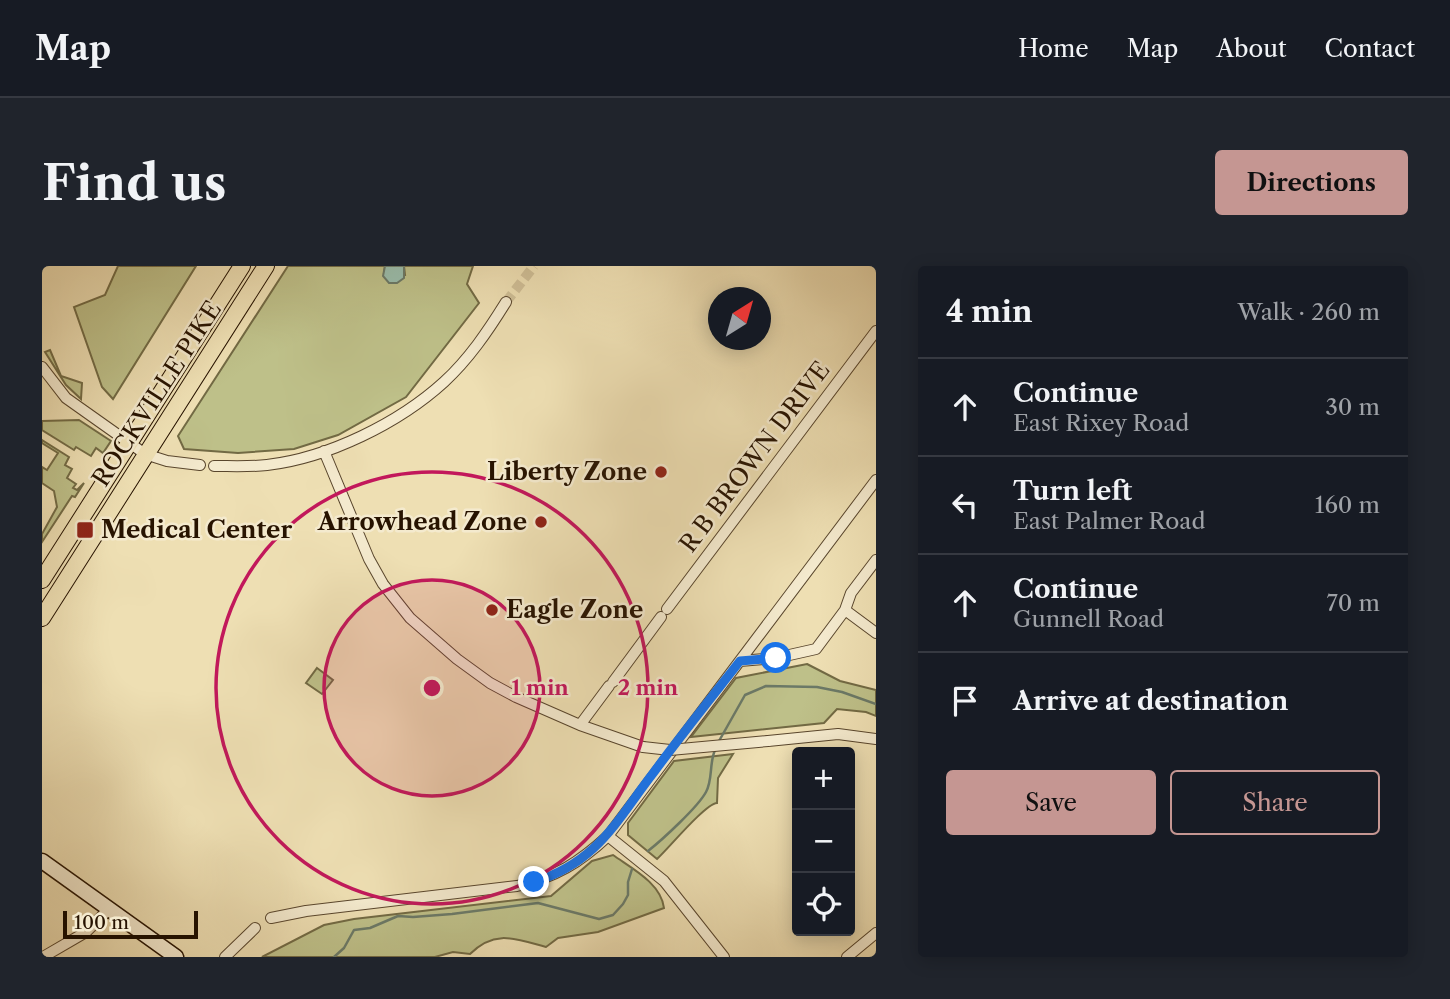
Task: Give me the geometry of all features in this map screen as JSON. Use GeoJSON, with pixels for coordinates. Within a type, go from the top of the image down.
{"type":"FeatureCollection","features":[{"type":"Feature","properties":{"kind":"main road","name":"ROCKVILLE PIKE"},"geometry":{"type":"LineString","coordinates":[[42,580],[242,266]]}},
{"type":"Feature","properties":{"kind":"main road","name":"ROCKVILLE PIKE"},"geometry":{"type":"LineString","coordinates":[[42,618],[266,266]]}},
{"type":"Feature","properties":{"kind":"main road"},"geometry":{"type":"LineString","coordinates":[[42,861],[176,957]]}},
{"type":"Feature","properties":{"kind":"street"},"geometry":{"type":"LineString","coordinates":[[214,466],[269,464],[324,451],[372,432],[443,383],[488,331],[506,302]]}},
{"type":"Feature","properties":{"kind":"street","name":"R B BROWN DRIVE"},"geometry":{"type":"LineString","coordinates":[[580,724],[876,331]]}},
{"type":"Feature","properties":{"kind":"street"},"geometry":{"type":"LineString","coordinates":[[42,367],[66,398],[127,443],[145,454],[167,461],[200,465]]}},
{"type":"Feature","properties":{"kind":"street"},"geometry":{"type":"LineString","coordinates":[[324,451],[369,559],[383,584],[410,618],[457,659],[490,683],[516,697],[643,747],[670,750],[838,734],[876,739]]}},
{"type":"Feature","properties":{"kind":"street"},"geometry":{"type":"LineString","coordinates":[[271,918],[306,911],[517,886],[565,870],[608,836],[652,774],[876,480]]}},
{"type":"Feature","properties":{"kind":"street"},"geometry":{"type":"LineString","coordinates":[[740,661],[776,658],[816,649],[845,610],[851,593],[876,561]]}},
{"type":"Feature","properties":{"kind":"street"},"geometry":{"type":"LineString","coordinates":[[845,610],[876,633]]}},
{"type":"Feature","properties":{"kind":"street"},"geometry":{"type":"LineString","coordinates":[[608,836],[664,881],[724,957]]}},
{"type":"Feature","properties":{"kind":"street"},"geometry":{"type":"LineString","coordinates":[[43,957],[86,932],[108,910]]}},
{"type":"Feature","properties":{"kind":"street"},"geometry":{"type":"LineString","coordinates":[[225,957],[255,928]]}},
{"type":"Feature","properties":{"kind":"street"},"geometry":{"type":"LineString","coordinates":[[848,957],[876,933]]}},
{"type":"Feature","properties":{"kind":"green space"},"geometry":{"type":"Polygon","coordinates":[[[118,266],[196,266],[113,399],[102,387],[74,307],[105,295],[118,266]]]}},
{"type":"Feature","properties":{"kind":"green space"},"geometry":{"type":"Polygon","coordinates":[[[288,266],[385,266],[384,273],[405,275],[404,266],[473,266],[467,284],[479,303],[406,397],[338,435],[294,449],[238,453],[184,449],[178,436],[288,266]]]}},
{"type":"Feature","properties":{"kind":"green space"},"geometry":{"type":"Polygon","coordinates":[[[50,350],[61,376],[82,383],[81,399],[66,385],[45,352],[50,350]]]}},
{"type":"Feature","properties":{"kind":"green space"},"geometry":{"type":"Polygon","coordinates":[[[79,420],[111,441],[103,453],[96,448],[91,456],[76,447],[74,450],[42,430],[42,421],[79,420]]]}},
{"type":"Feature","properties":{"kind":"green space"},"geometry":{"type":"Polygon","coordinates":[[[42,440],[69,457],[65,465],[72,469],[67,478],[76,484],[73,488],[77,490],[84,483],[75,497],[72,496],[42,542],[42,534],[57,507],[54,491],[42,483],[42,467],[47,470],[58,453],[42,443],[42,440]]]}},
{"type":"Feature","properties":{"kind":"green space"},"geometry":{"type":"Polygon","coordinates":[[[807,664],[840,681],[876,690],[876,716],[866,712],[837,709],[824,723],[691,737],[736,678],[807,664]]]}},
{"type":"Feature","properties":{"kind":"green space"},"geometry":{"type":"Polygon","coordinates":[[[317,668],[333,680],[322,694],[306,683],[317,668]]]}},
{"type":"Feature","properties":{"kind":"green space"},"geometry":{"type":"Polygon","coordinates":[[[733,754],[718,778],[717,803],[696,818],[657,859],[628,835],[628,823],[674,761],[733,754]]]}},
{"type":"Feature","properties":{"kind":"green space"},"geometry":{"type":"Polygon","coordinates":[[[613,855],[651,884],[662,899],[664,908],[598,932],[558,938],[546,947],[506,938],[488,941],[470,954],[453,952],[435,957],[262,957],[324,925],[354,919],[551,896],[592,861],[613,855]]]}},
{"type":"Feature","properties":{"kind":"shaded area"},"geometry":{"type":"Polygon","coordinates":[[[385,266],[404,266],[404,278],[397,283],[389,283],[383,276],[385,266]]]}},
{"type":"Feature","properties":{"kind":"waterway"},"geometry":{"type":"LineString","coordinates":[[719,741],[745,695],[766,686],[817,687],[842,692],[876,704]]}},
{"type":"Feature","properties":{"kind":"waterway"},"geometry":{"type":"LineString","coordinates":[[648,851],[696,806],[706,792],[715,750]]}},
{"type":"Feature","properties":{"kind":"waterway"},"geometry":{"type":"LineString","coordinates":[[334,957],[344,948],[354,930],[370,928],[398,916],[452,914],[538,903],[599,919],[613,915],[628,895],[632,869]]}},
{"type":"Feature","properties":{"kind":"tunnel"},"geometry":{"type":"LineString","coordinates":[[506,302],[534,266]]}},
{"type":"Feature","properties":{"kind":"place","name":"Liberty Zone"},"geometry":{"type":"Point","coordinates":[661,472]}},
{"type":"Feature","properties":{"kind":"place","name":"Arrowhead Zone"},"geometry":{"type":"Point","coordinates":[541,522]}},
{"type":"Feature","properties":{"kind":"place","name":"Medical Center"},"geometry":{"type":"Point","coordinates":[85,530]}},
{"type":"Feature","properties":{"kind":"place","name":"Eagle Zone"},"geometry":{"type":"Point","coordinates":[492,610]}},
{"type":"Feature","properties":{"kind":"route"},"geometry":{"type":"LineString","coordinates":[[534,882],[565,870],[608,836],[652,774],[740,661],[776,658]]}}]}
